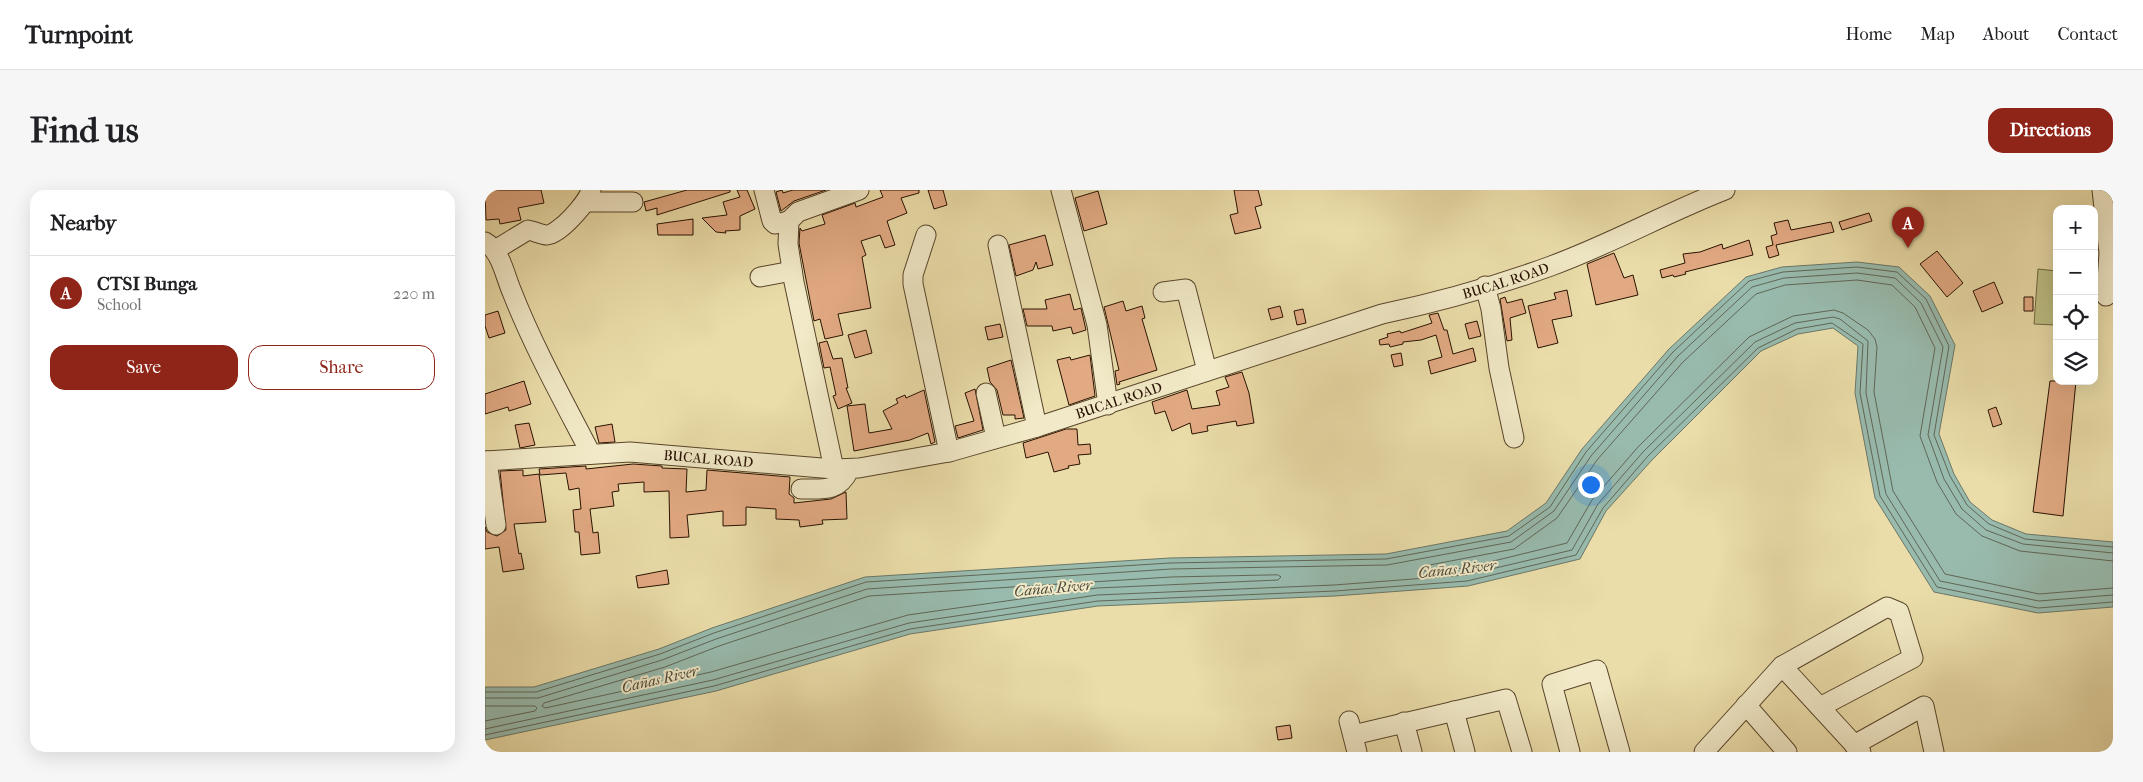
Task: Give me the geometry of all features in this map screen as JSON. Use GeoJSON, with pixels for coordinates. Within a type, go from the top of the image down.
{"type":"FeatureCollection","features":[{"type":"Feature","properties":{"kind":"street"},"geometry":{"type":"LineString","coordinates":[[764,190],[772,221],[775,224],[789,221],[798,212],[859,190]]}},
{"type":"Feature","properties":{"kind":"street"},"geometry":{"type":"LineString","coordinates":[[1061,190],[1097,325],[1108,405]]}},
{"type":"Feature","properties":{"kind":"street","name":"BUCAL ROAD"},"geometry":{"type":"LineString","coordinates":[[486,461],[591,454],[647,453],[842,470],[949,452],[1108,405],[1383,314],[1429,304],[1551,266],[1639,229],[1687,204],[1725,190]]}},
{"type":"Feature","properties":{"kind":"street"},"geometry":{"type":"LineString","coordinates":[[2103,190],[2109,253],[2106,296]]}},
{"type":"Feature","properties":{"kind":"street"},"geometry":{"type":"LineString","coordinates":[[591,454],[545,366],[490,246],[528,230],[546,235],[555,232],[589,196],[633,202]]}},
{"type":"Feature","properties":{"kind":"street"},"geometry":{"type":"LineString","coordinates":[[789,221],[788,244],[792,271],[844,481],[824,489],[801,489]]}},
{"type":"Feature","properties":{"kind":"street"},"geometry":{"type":"LineString","coordinates":[[926,235],[913,275],[913,284],[949,452]]}},
{"type":"Feature","properties":{"kind":"street"},"geometry":{"type":"LineString","coordinates":[[998,245],[1037,427]]}},
{"type":"Feature","properties":{"kind":"street"},"geometry":{"type":"LineString","coordinates":[[760,277],[792,271]]}},
{"type":"Feature","properties":{"kind":"street"},"geometry":{"type":"LineString","coordinates":[[1485,286],[1491,309],[1499,368],[1514,438]]}},
{"type":"Feature","properties":{"kind":"street"},"geometry":{"type":"LineString","coordinates":[[1163,292],[1186,289],[1207,371]]}},
{"type":"Feature","properties":{"kind":"street"},"geometry":{"type":"LineString","coordinates":[[985,393],[996,438]]}},
{"type":"Feature","properties":{"kind":"street"},"geometry":{"type":"LineString","coordinates":[[486,461],[496,525]]}},
{"type":"Feature","properties":{"kind":"street"},"geometry":{"type":"LineString","coordinates":[[1707,751],[1782,666],[1887,607],[1899,612],[1913,658],[1820,707]]}},
{"type":"Feature","properties":{"kind":"street"},"geometry":{"type":"LineString","coordinates":[[1782,666],[1857,748],[1924,706],[1933,752]]}},
{"type":"Feature","properties":{"kind":"street"},"geometry":{"type":"LineString","coordinates":[[1570,752],[1552,684],[1597,670],[1620,752]]}},
{"type":"Feature","properties":{"kind":"street"},"geometry":{"type":"LineString","coordinates":[[1353,736],[1404,722],[1506,699],[1522,752]]}},
{"type":"Feature","properties":{"kind":"street"},"geometry":{"type":"LineString","coordinates":[[1746,705],[1787,752]]}},
{"type":"Feature","properties":{"kind":"street"},"geometry":{"type":"LineString","coordinates":[[1454,711],[1465,752]]}},
{"type":"Feature","properties":{"kind":"street"},"geometry":{"type":"LineString","coordinates":[[1404,722],[1412,752]]}},
{"type":"Feature","properties":{"kind":"green space"},"geometry":{"type":"Polygon","coordinates":[[[2038,269],[2053,271],[2053,325],[2034,324],[2038,269]]]}},
{"type":"Feature","properties":{"kind":"water","name":"Cañas River"},"geometry":{"type":"Polygon","coordinates":[[[1857,262],[1899,267],[1930,296],[1955,345],[1939,434],[1954,474],[1970,502],[1992,520],[2026,534],[2113,542],[2113,607],[2038,613],[1934,592],[1875,498],[1855,393],[1858,346],[1833,328],[1798,334],[1761,351],[1652,460],[1606,511],[1580,559],[1468,586],[1335,596],[1098,606],[910,634],[716,691],[485,740],[485,687],[534,687],[659,649],[712,628],[865,577],[1170,558],[1386,554],[1507,531],[1546,503],[1582,449],[1669,349],[1746,277],[1782,267],[1857,262]]]}},
{"type":"Feature","properties":{"kind":"building"},"geometry":{"type":"Polygon","coordinates":[[[485,190],[541,190],[544,203],[518,208],[521,220],[500,224],[499,219],[486,220],[485,190]]]}},
{"type":"Feature","properties":{"kind":"building"},"geometry":{"type":"Polygon","coordinates":[[[687,190],[730,190],[730,192],[657,215],[657,208],[646,211],[644,202],[687,190]]]}},
{"type":"Feature","properties":{"kind":"building"},"geometry":{"type":"Polygon","coordinates":[[[737,190],[747,190],[755,209],[740,216],[740,230],[725,231],[726,233],[716,232],[702,218],[727,215],[723,202],[740,197],[737,190]]]}},
{"type":"Feature","properties":{"kind":"building"},"geometry":{"type":"Polygon","coordinates":[[[782,190],[783,193],[793,190],[826,190],[794,201],[781,211],[776,192],[782,190]]]}},
{"type":"Feature","properties":{"kind":"building"},"geometry":{"type":"Polygon","coordinates":[[[880,190],[919,190],[919,193],[901,198],[907,213],[887,221],[895,245],[885,248],[880,235],[861,241],[866,255],[862,257],[871,308],[838,314],[843,335],[825,339],[820,319],[814,321],[799,243],[800,228],[802,231],[825,224],[822,215],[855,203],[856,207],[883,197],[880,190]]]}},
{"type":"Feature","properties":{"kind":"building"},"geometry":{"type":"Polygon","coordinates":[[[928,190],[943,190],[947,205],[934,209],[928,190]]]}},
{"type":"Feature","properties":{"kind":"building"},"geometry":{"type":"Polygon","coordinates":[[[1234,190],[1258,190],[1262,205],[1255,207],[1261,228],[1235,234],[1230,215],[1238,213],[1234,190]]]}},
{"type":"Feature","properties":{"kind":"building"},"geometry":{"type":"Polygon","coordinates":[[[1098,191],[1107,224],[1084,231],[1075,198],[1098,191]]]}},
{"type":"Feature","properties":{"kind":"building"},"geometry":{"type":"Polygon","coordinates":[[[1869,213],[1872,221],[1842,230],[1839,222],[1869,213]]]}},
{"type":"Feature","properties":{"kind":"building"},"geometry":{"type":"Polygon","coordinates":[[[693,219],[693,235],[658,235],[657,224],[693,219]]]}},
{"type":"Feature","properties":{"kind":"building"},"geometry":{"type":"Polygon","coordinates":[[[1788,220],[1791,230],[1831,222],[1834,232],[1776,245],[1779,255],[1769,258],[1766,247],[1773,245],[1771,236],[1777,234],[1774,223],[1788,220]]]}},
{"type":"Feature","properties":{"kind":"building"},"geometry":{"type":"Polygon","coordinates":[[[1045,235],[1053,265],[1038,269],[1036,262],[1033,270],[1016,276],[1009,245],[1045,235]]]}},
{"type":"Feature","properties":{"kind":"building"},"geometry":{"type":"Polygon","coordinates":[[[1749,240],[1753,255],[1685,272],[1686,274],[1662,278],[1660,270],[1685,263],[1683,254],[1700,252],[1722,244],[1723,249],[1749,240]]]}},
{"type":"Feature","properties":{"kind":"building"},"geometry":{"type":"Polygon","coordinates":[[[1937,251],[1963,283],[1947,297],[1920,264],[1937,251]]]}},
{"type":"Feature","properties":{"kind":"building"},"geometry":{"type":"Polygon","coordinates":[[[1614,253],[1624,278],[1633,275],[1638,295],[1596,305],[1587,264],[1614,253]]]}},
{"type":"Feature","properties":{"kind":"building"},"geometry":{"type":"Polygon","coordinates":[[[1994,282],[2003,303],[1982,312],[1973,291],[1994,282]]]}},
{"type":"Feature","properties":{"kind":"building"},"geometry":{"type":"Polygon","coordinates":[[[1567,290],[1572,316],[1552,320],[1558,343],[1538,348],[1528,306],[1556,299],[1554,293],[1567,290]]]}},
{"type":"Feature","properties":{"kind":"building"},"geometry":{"type":"Polygon","coordinates":[[[1070,294],[1074,310],[1081,308],[1086,330],[1073,334],[1071,327],[1053,331],[1052,326],[1027,326],[1023,309],[1047,309],[1045,300],[1070,294]]]}},
{"type":"Feature","properties":{"kind":"building"},"geometry":{"type":"Polygon","coordinates":[[[1505,297],[1507,303],[1522,299],[1526,313],[1510,318],[1512,340],[1507,341],[1500,299],[1505,297]]]}},
{"type":"Feature","properties":{"kind":"building"},"geometry":{"type":"Polygon","coordinates":[[[2024,297],[2033,297],[2033,311],[2024,311],[2024,297]]]}},
{"type":"Feature","properties":{"kind":"building"},"geometry":{"type":"Polygon","coordinates":[[[1123,301],[1126,311],[1142,306],[1145,318],[1142,319],[1157,370],[1119,382],[1120,384],[1117,385],[1115,371],[1119,370],[1104,307],[1123,301]]]}},
{"type":"Feature","properties":{"kind":"building"},"geometry":{"type":"Polygon","coordinates":[[[1280,306],[1283,317],[1271,320],[1268,309],[1280,306]]]}},
{"type":"Feature","properties":{"kind":"building"},"geometry":{"type":"Polygon","coordinates":[[[1303,309],[1306,323],[1297,325],[1294,311],[1303,309]]]}},
{"type":"Feature","properties":{"kind":"building"},"geometry":{"type":"Polygon","coordinates":[[[498,311],[505,333],[489,338],[485,326],[485,315],[498,311]]]}},
{"type":"Feature","properties":{"kind":"building"},"geometry":{"type":"Polygon","coordinates":[[[1438,313],[1444,330],[1447,330],[1453,354],[1473,348],[1476,361],[1431,374],[1428,361],[1442,357],[1436,335],[1421,340],[1403,342],[1403,344],[1390,347],[1389,344],[1380,345],[1379,340],[1388,337],[1387,334],[1400,331],[1401,333],[1432,323],[1429,315],[1438,313]]]}},
{"type":"Feature","properties":{"kind":"building"},"geometry":{"type":"Polygon","coordinates":[[[1477,321],[1481,336],[1469,339],[1465,324],[1477,321]]]}},
{"type":"Feature","properties":{"kind":"building"},"geometry":{"type":"Polygon","coordinates":[[[1000,324],[1003,337],[988,340],[985,327],[1000,324]]]}},
{"type":"Feature","properties":{"kind":"building"},"geometry":{"type":"Polygon","coordinates":[[[866,330],[872,353],[855,358],[848,335],[866,330]]]}},
{"type":"Feature","properties":{"kind":"building"},"geometry":{"type":"Polygon","coordinates":[[[827,341],[833,359],[842,358],[848,388],[846,388],[852,403],[838,409],[833,396],[836,395],[830,367],[824,368],[819,343],[827,341]]]}},
{"type":"Feature","properties":{"kind":"building"},"geometry":{"type":"Polygon","coordinates":[[[1401,353],[1403,365],[1394,367],[1391,355],[1401,353]]]}},
{"type":"Feature","properties":{"kind":"building"},"geometry":{"type":"Polygon","coordinates":[[[1090,355],[1095,396],[1069,405],[1057,360],[1070,357],[1071,360],[1090,355]]]}},
{"type":"Feature","properties":{"kind":"building"},"geometry":{"type":"Polygon","coordinates":[[[1011,360],[1024,418],[1015,419],[1015,415],[1003,415],[997,390],[990,382],[987,368],[1011,360]]]}},
{"type":"Feature","properties":{"kind":"building"},"geometry":{"type":"Polygon","coordinates":[[[1242,372],[1249,393],[1254,423],[1237,426],[1236,421],[1207,426],[1208,431],[1192,434],[1190,423],[1172,431],[1165,411],[1155,414],[1152,402],[1187,390],[1192,409],[1220,405],[1216,391],[1229,387],[1225,377],[1242,372]]]}},
{"type":"Feature","properties":{"kind":"building"},"geometry":{"type":"Polygon","coordinates":[[[524,381],[531,404],[509,411],[508,407],[485,414],[485,394],[524,381]]]}},
{"type":"Feature","properties":{"kind":"building"},"geometry":{"type":"Polygon","coordinates":[[[2050,381],[2053,381],[2053,385],[2076,385],[2063,516],[2033,512],[2050,381]]]}},
{"type":"Feature","properties":{"kind":"building"},"geometry":{"type":"Polygon","coordinates":[[[975,389],[983,430],[958,438],[955,426],[974,421],[965,393],[975,389]]]}},
{"type":"Feature","properties":{"kind":"building"},"geometry":{"type":"Polygon","coordinates":[[[924,390],[935,442],[931,444],[928,433],[910,440],[854,451],[847,406],[865,404],[869,433],[892,429],[883,411],[898,403],[896,399],[905,395],[906,398],[924,390]]]}},
{"type":"Feature","properties":{"kind":"building"},"geometry":{"type":"Polygon","coordinates":[[[1996,407],[2002,424],[1993,427],[1988,410],[1996,407]]]}},
{"type":"Feature","properties":{"kind":"building"},"geometry":{"type":"Polygon","coordinates":[[[529,423],[535,445],[520,448],[515,425],[529,423]]]}},
{"type":"Feature","properties":{"kind":"building"},"geometry":{"type":"Polygon","coordinates":[[[612,424],[615,442],[599,443],[595,427],[612,424]]]}},
{"type":"Feature","properties":{"kind":"building"},"geometry":{"type":"Polygon","coordinates":[[[1066,429],[1077,429],[1078,445],[1090,444],[1091,454],[1078,455],[1080,464],[1068,466],[1069,468],[1054,472],[1048,452],[1026,458],[1023,443],[1066,429]]]}},
{"type":"Feature","properties":{"kind":"building"},"geometry":{"type":"Polygon","coordinates":[[[633,464],[687,469],[686,492],[706,490],[707,470],[790,477],[789,494],[794,498],[794,503],[831,499],[846,492],[847,519],[822,520],[823,524],[800,527],[799,520],[776,519],[776,509],[746,507],[746,525],[723,526],[723,511],[687,515],[689,537],[670,538],[669,491],[644,492],[644,482],[618,484],[619,491],[612,492],[614,506],[590,509],[593,533],[598,532],[600,553],[581,555],[579,532],[575,532],[573,510],[581,509],[579,488],[569,490],[566,473],[540,475],[539,469],[586,466],[586,469],[633,464]]]}},
{"type":"Feature","properties":{"kind":"building"},"geometry":{"type":"Polygon","coordinates":[[[523,470],[523,476],[539,474],[546,522],[514,524],[519,554],[521,553],[524,569],[503,572],[499,547],[485,549],[485,527],[487,532],[497,536],[506,530],[500,471],[523,470]]]}},
{"type":"Feature","properties":{"kind":"building"},"geometry":{"type":"Polygon","coordinates":[[[667,570],[669,584],[638,588],[636,576],[667,570]]]}},
{"type":"Feature","properties":{"kind":"building"},"geometry":{"type":"Polygon","coordinates":[[[1290,725],[1292,738],[1278,740],[1276,727],[1290,725]]]}},
{"type":"Feature","properties":{"kind":"place","name":"CTSI Bunga"},"geometry":{"type":"Point","coordinates":[1908,248]}}]}
